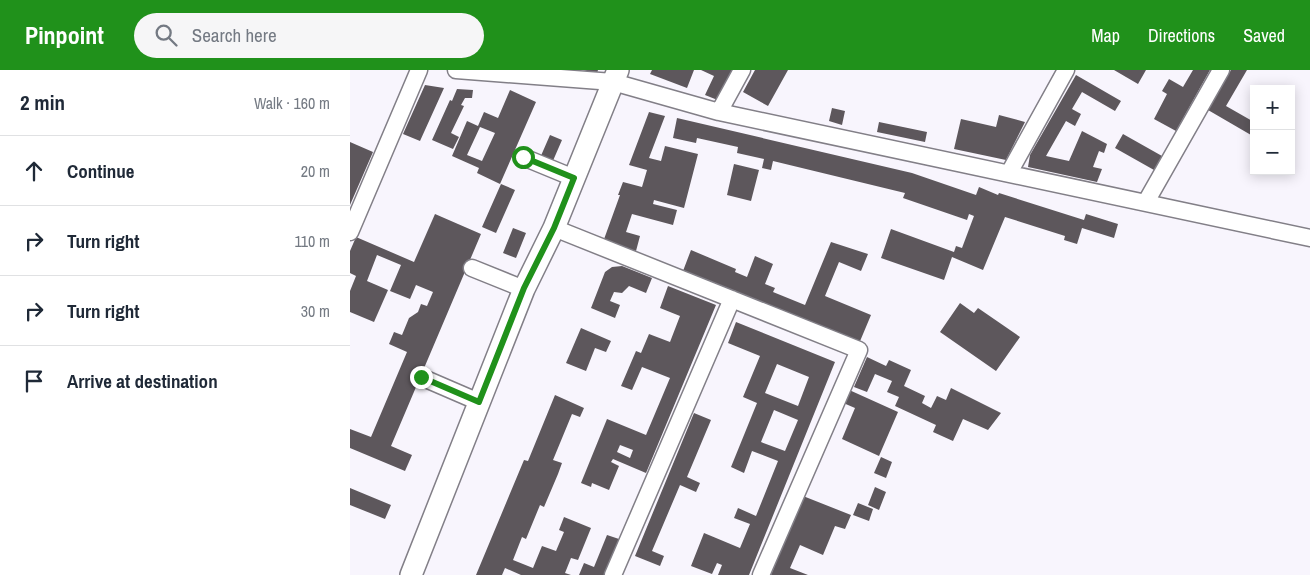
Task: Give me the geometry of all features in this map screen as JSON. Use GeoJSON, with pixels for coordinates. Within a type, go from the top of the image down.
{"type":"FeatureCollection","features":[{"type":"Feature","properties":{"kind":"main road"},"geometry":{"type":"LineString","coordinates":[[411,575],[524,288],[554,228],[616,76]]}},
{"type":"Feature","properties":{"kind":"street"},"geometry":{"type":"LineString","coordinates":[[350,232],[419,70]]}},
{"type":"Feature","properties":{"kind":"street"},"geometry":{"type":"LineString","coordinates":[[456,70],[616,76],[718,112],[1201,213],[1310,238]]}},
{"type":"Feature","properties":{"kind":"street"},"geometry":{"type":"LineString","coordinates":[[718,112],[742,70]]}},
{"type":"Feature","properties":{"kind":"street"},"geometry":{"type":"LineString","coordinates":[[1009,173],[1066,70]]}},
{"type":"Feature","properties":{"kind":"street"},"geometry":{"type":"LineString","coordinates":[[1146,202],[1221,70]]}},
{"type":"Feature","properties":{"kind":"street"},"geometry":{"type":"LineString","coordinates":[[523,157],[574,178]]}},
{"type":"Feature","properties":{"kind":"street"},"geometry":{"type":"LineString","coordinates":[[554,228],[858,350],[761,575]]}},
{"type":"Feature","properties":{"kind":"street"},"geometry":{"type":"LineString","coordinates":[[472,268],[524,288]]}},
{"type":"Feature","properties":{"kind":"street"},"geometry":{"type":"LineString","coordinates":[[614,575],[732,299]]}},
{"type":"Feature","properties":{"kind":"street"},"geometry":{"type":"LineString","coordinates":[[421,377],[479,402]]}},
{"type":"Feature","properties":{"kind":"building"},"geometry":{"type":"Polygon","coordinates":[[[582,70],[598,70],[597,73],[582,70]]]}},
{"type":"Feature","properties":{"kind":"building"},"geometry":{"type":"Polygon","coordinates":[[[652,70],[694,70],[687,88],[650,74],[652,70]]]}},
{"type":"Feature","properties":{"kind":"building"},"geometry":{"type":"Polygon","coordinates":[[[701,70],[736,70],[720,101],[705,95],[714,76],[701,70]]]}},
{"type":"Feature","properties":{"kind":"building"},"geometry":{"type":"Polygon","coordinates":[[[755,70],[788,70],[768,106],[743,92],[755,70]]]}},
{"type":"Feature","properties":{"kind":"building"},"geometry":{"type":"Polygon","coordinates":[[[1114,70],[1146,70],[1138,84],[1114,70]]]}},
{"type":"Feature","properties":{"kind":"building"},"geometry":{"type":"Polygon","coordinates":[[[1193,70],[1210,70],[1176,131],[1154,119],[1167,94],[1162,91],[1169,79],[1183,87],[1193,70]]]}},
{"type":"Feature","properties":{"kind":"building"},"geometry":{"type":"Polygon","coordinates":[[[1231,70],[1247,70],[1226,106],[1250,120],[1250,134],[1208,110],[1231,70]]]}},
{"type":"Feature","properties":{"kind":"building"},"geometry":{"type":"Polygon","coordinates":[[[1076,75],[1121,101],[1115,111],[1082,92],[1072,109],[1081,114],[1075,126],[1066,121],[1046,156],[1069,161],[1082,131],[1107,144],[1104,153],[1099,151],[1093,167],[1102,169],[1097,182],[1028,167],[1030,155],[1076,75]]]}},
{"type":"Feature","properties":{"kind":"building"},"geometry":{"type":"Polygon","coordinates":[[[425,85],[444,88],[420,141],[403,134],[425,85]]]}},
{"type":"Feature","properties":{"kind":"building"},"geometry":{"type":"Polygon","coordinates":[[[457,89],[473,90],[472,98],[465,98],[461,105],[464,106],[451,133],[459,137],[453,149],[432,140],[457,89]]]}},
{"type":"Feature","properties":{"kind":"building"},"geometry":{"type":"Polygon","coordinates":[[[510,90],[536,102],[500,184],[477,173],[479,168],[452,156],[467,121],[478,126],[484,112],[498,118],[510,90]],[[480,127],[467,155],[482,161],[495,133],[480,127]]]}},
{"type":"Feature","properties":{"kind":"building"},"geometry":{"type":"Polygon","coordinates":[[[832,108],[845,111],[842,125],[829,121],[832,108]]]}},
{"type":"Feature","properties":{"kind":"building"},"geometry":{"type":"Polygon","coordinates":[[[649,112],[665,116],[649,158],[661,161],[665,146],[698,154],[684,208],[654,200],[653,204],[677,210],[673,225],[632,214],[626,232],[640,236],[636,251],[603,242],[623,182],[642,187],[647,170],[629,165],[649,112]]]}},
{"type":"Feature","properties":{"kind":"building"},"geometry":{"type":"Polygon","coordinates":[[[999,115],[1025,122],[1006,160],[954,149],[961,119],[996,127],[999,115]]]}},
{"type":"Feature","properties":{"kind":"building"},"geometry":{"type":"Polygon","coordinates":[[[677,118],[912,173],[976,195],[979,187],[998,195],[999,193],[1084,220],[1086,214],[1118,224],[1114,238],[1082,228],[1077,244],[1064,240],[1065,236],[1005,217],[983,270],[952,257],[944,280],[881,258],[891,229],[954,252],[956,246],[962,248],[974,216],[969,214],[967,220],[903,198],[905,193],[773,161],[771,170],[762,168],[764,159],[737,153],[738,147],[697,138],[696,143],[673,138],[677,118]]]}},
{"type":"Feature","properties":{"kind":"building"},"geometry":{"type":"Polygon","coordinates":[[[879,122],[927,132],[925,142],[877,132],[879,122]]]}},
{"type":"Feature","properties":{"kind":"building"},"geometry":{"type":"Polygon","coordinates":[[[1123,134],[1162,156],[1154,170],[1115,148],[1123,134]]]}},
{"type":"Feature","properties":{"kind":"building"},"geometry":{"type":"Polygon","coordinates":[[[550,135],[562,140],[552,163],[540,158],[550,135]]]}},
{"type":"Feature","properties":{"kind":"building"},"geometry":{"type":"Polygon","coordinates":[[[350,142],[373,152],[350,205],[350,142]]]}},
{"type":"Feature","properties":{"kind":"building"},"geometry":{"type":"Polygon","coordinates":[[[734,164],[759,170],[751,201],[727,195],[734,164]]]}},
{"type":"Feature","properties":{"kind":"building"},"geometry":{"type":"Polygon","coordinates":[[[501,184],[515,190],[496,233],[482,227],[501,184]]]}},
{"type":"Feature","properties":{"kind":"building"},"geometry":{"type":"Polygon","coordinates":[[[435,214],[481,234],[391,446],[412,455],[405,471],[350,448],[350,429],[371,437],[407,352],[389,344],[394,332],[402,335],[409,318],[418,312],[421,304],[427,306],[433,292],[416,285],[410,299],[390,291],[401,265],[377,255],[367,281],[388,290],[374,322],[350,312],[350,291],[356,276],[350,273],[350,251],[356,237],[414,262],[435,214]]]}},
{"type":"Feature","properties":{"kind":"building"},"geometry":{"type":"Polygon","coordinates":[[[513,228],[526,233],[516,258],[503,253],[513,228]]]}},
{"type":"Feature","properties":{"kind":"building"},"geometry":{"type":"Polygon","coordinates":[[[831,242],[868,254],[861,271],[839,262],[825,296],[871,315],[858,346],[683,271],[691,250],[736,269],[735,272],[747,277],[755,256],[773,264],[765,284],[775,288],[773,292],[805,305],[831,242]]]}},
{"type":"Feature","properties":{"kind":"building"},"geometry":{"type":"Polygon","coordinates":[[[622,266],[652,278],[646,293],[629,286],[622,293],[614,292],[610,301],[620,305],[615,318],[591,308],[605,272],[612,267],[622,266]]]}},
{"type":"Feature","properties":{"kind":"building"},"geometry":{"type":"Polygon","coordinates":[[[668,286],[716,305],[646,473],[613,459],[611,462],[619,466],[609,490],[592,483],[591,487],[581,483],[607,419],[646,435],[670,378],[642,367],[632,390],[621,386],[636,351],[641,353],[649,334],[670,342],[680,316],[660,308],[668,286]],[[620,445],[617,452],[630,458],[633,450],[620,445]]]}},
{"type":"Feature","properties":{"kind":"building"},"geometry":{"type":"Polygon","coordinates":[[[960,303],[974,313],[978,308],[1020,337],[996,371],[940,332],[960,303]]]}},
{"type":"Feature","properties":{"kind":"building"},"geometry":{"type":"Polygon","coordinates":[[[736,322],[835,362],[749,575],[718,575],[722,565],[717,563],[712,574],[691,566],[704,533],[740,548],[750,524],[734,518],[738,508],[756,516],[778,461],[752,451],[744,473],[731,467],[757,403],[743,397],[760,356],[728,343],[736,322]],[[777,364],[765,393],[798,406],[809,377],[777,364]],[[774,410],[761,442],[785,451],[798,420],[774,410]]]}},
{"type":"Feature","properties":{"kind":"building"},"geometry":{"type":"Polygon","coordinates":[[[581,328],[611,341],[606,352],[595,348],[586,371],[566,363],[581,328]]]}},
{"type":"Feature","properties":{"kind":"building"},"geometry":{"type":"Polygon","coordinates":[[[867,357],[886,366],[889,360],[911,370],[904,386],[925,396],[922,403],[931,408],[937,396],[946,400],[951,388],[1001,413],[988,430],[963,419],[953,441],[933,432],[936,425],[895,406],[899,397],[887,392],[892,381],[875,374],[867,392],[854,387],[867,357]]]}},
{"type":"Feature","properties":{"kind":"building"},"geometry":{"type":"Polygon","coordinates":[[[847,389],[898,412],[879,456],[842,439],[855,408],[841,402],[847,389]]]}},
{"type":"Feature","properties":{"kind":"building"},"geometry":{"type":"Polygon","coordinates":[[[555,395],[584,408],[580,417],[572,414],[553,460],[562,463],[558,474],[544,507],[540,505],[526,539],[522,537],[513,560],[533,568],[542,546],[556,551],[564,532],[559,530],[564,517],[591,528],[578,560],[571,558],[565,573],[571,575],[521,575],[505,568],[502,575],[476,575],[524,460],[528,461],[555,395]]]}},
{"type":"Feature","properties":{"kind":"building"},"geometry":{"type":"Polygon","coordinates":[[[694,413],[711,420],[687,477],[700,483],[696,492],[680,485],[652,551],[664,556],[660,566],[635,556],[694,413]]]}},
{"type":"Feature","properties":{"kind":"building"},"geometry":{"type":"Polygon","coordinates":[[[881,457],[892,462],[886,478],[874,473],[881,457]]]}},
{"type":"Feature","properties":{"kind":"building"},"geometry":{"type":"Polygon","coordinates":[[[875,487],[886,492],[879,510],[868,505],[875,487]]]}},
{"type":"Feature","properties":{"kind":"building"},"geometry":{"type":"Polygon","coordinates":[[[350,488],[391,505],[385,519],[350,505],[350,488]]]}},
{"type":"Feature","properties":{"kind":"building"},"geometry":{"type":"Polygon","coordinates":[[[803,496],[851,515],[845,529],[835,526],[823,555],[800,545],[790,568],[808,575],[771,575],[803,496]]]}},
{"type":"Feature","properties":{"kind":"building"},"geometry":{"type":"Polygon","coordinates":[[[858,503],[873,509],[869,521],[853,515],[858,503]]]}},
{"type":"Feature","properties":{"kind":"building"},"geometry":{"type":"Polygon","coordinates":[[[607,535],[619,539],[605,575],[579,575],[584,563],[594,567],[607,535]]]}},
{"type":"Feature","properties":{"kind":"route"},"geometry":{"type":"LineString","coordinates":[[421,377],[479,402],[524,288],[554,228],[574,178],[523,157]]}}]}
